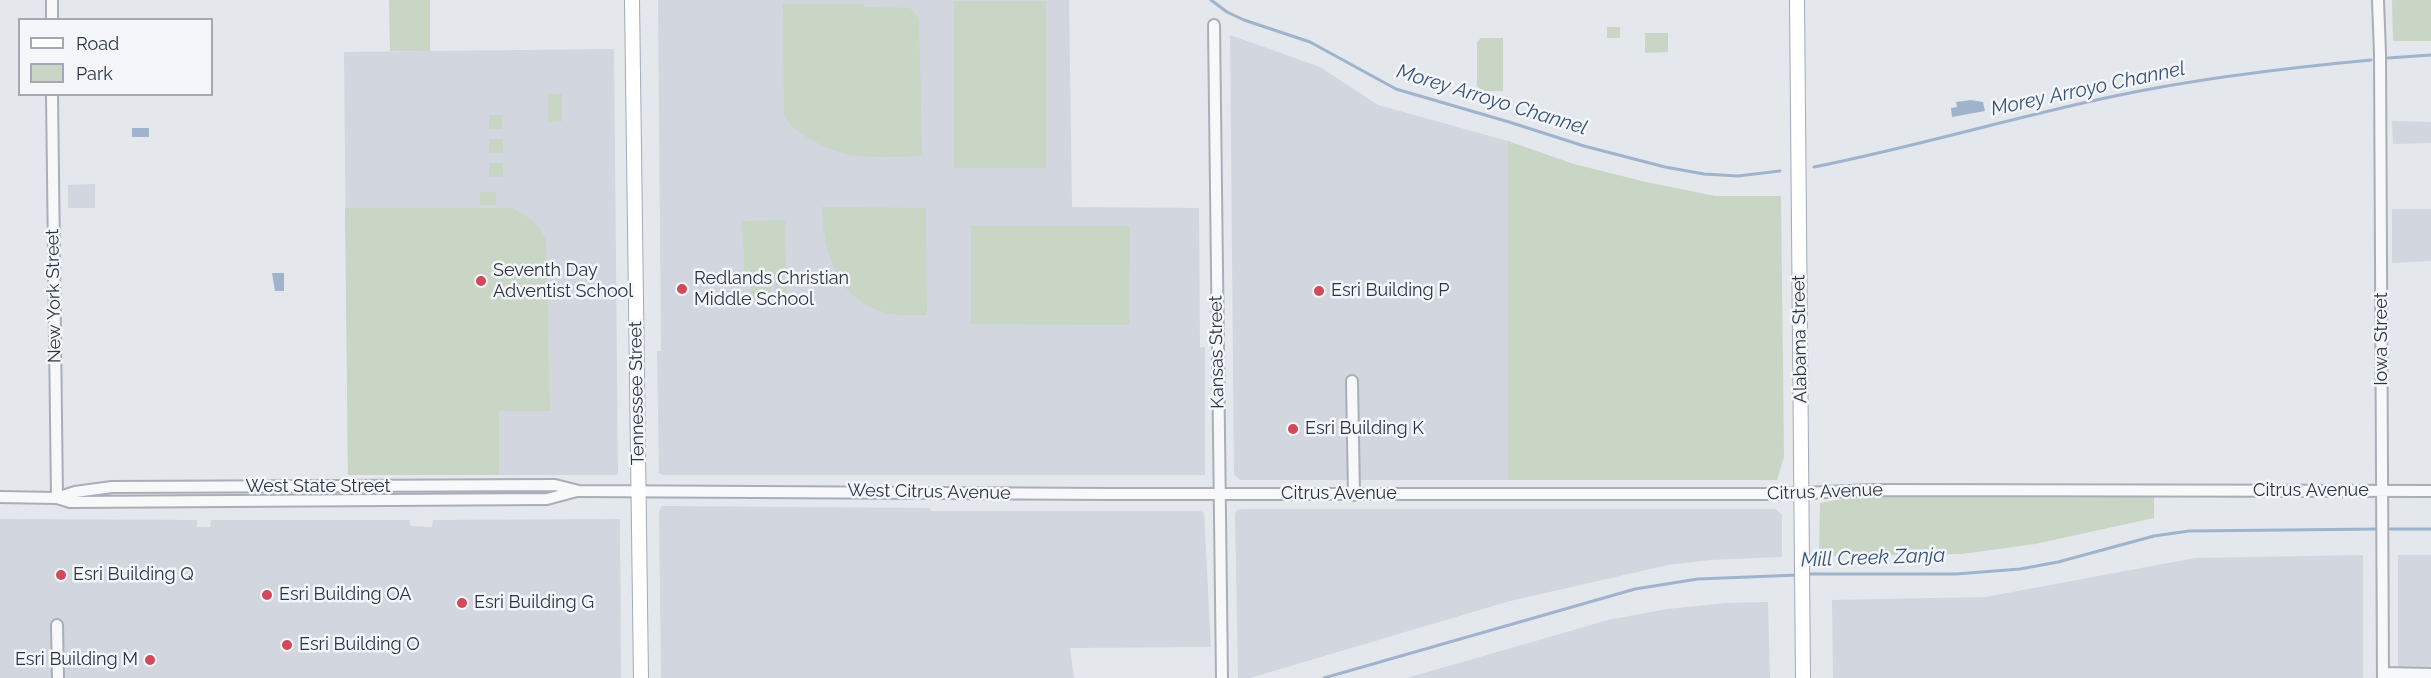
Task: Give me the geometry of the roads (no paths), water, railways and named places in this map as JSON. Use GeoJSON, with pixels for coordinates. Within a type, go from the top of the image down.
{"type":"FeatureCollection","features":[{"type":"Feature","properties":{"kind":"main road","name":"Tennessee Street"},"geometry":{"type":"LineString","coordinates":[[632,0],[640,678]]}},
{"type":"Feature","properties":{"kind":"main road","name":"Alabama Street"},"geometry":{"type":"LineString","coordinates":[[1797,0],[1803,678]]}},
{"type":"Feature","properties":{"kind":"street"},"geometry":{"type":"LineString","coordinates":[[52,0],[52,18]]}},
{"type":"Feature","properties":{"kind":"street","name":"Iowa Street"},"geometry":{"type":"LineString","coordinates":[[2378,0],[2383,676]]}},
{"type":"Feature","properties":{"kind":"street","name":"Kansas Street"},"geometry":{"type":"LineString","coordinates":[[1214,25],[1222,678]]}},
{"type":"Feature","properties":{"kind":"street","name":"New York Street"},"geometry":{"type":"LineString","coordinates":[[52,96],[57,498]]}},
{"type":"Feature","properties":{"kind":"street"},"geometry":{"type":"LineString","coordinates":[[1352,381],[1354,495]]}},
{"type":"Feature","properties":{"kind":"street","name":"Citrus Avenue"},"geometry":{"type":"LineString","coordinates":[[1220,494],[1802,493],[1873,489],[2431,491]]}},
{"type":"Feature","properties":{"kind":"street","name":"West State Street"},"geometry":{"type":"LineString","coordinates":[[0,497],[57,498],[70,502],[547,499],[579,491],[638,491]]}},
{"type":"Feature","properties":{"kind":"street","name":"West Citrus Avenue"},"geometry":{"type":"LineString","coordinates":[[638,491],[1220,494]]}},
{"type":"Feature","properties":{"kind":"street"},"geometry":{"type":"LineString","coordinates":[[57,625],[58,678]]}},
{"type":"Feature","properties":{"kind":"street"},"geometry":{"type":"LineString","coordinates":[[2383,676],[2431,674]]}},
{"type":"Feature","properties":{"kind":"water"},"geometry":{"type":"Polygon","coordinates":[[[1971,100],[1983,102],[1985,111],[1952,117],[1951,108],[1957,107],[1956,102],[1971,100]]]}},
{"type":"Feature","properties":{"kind":"water"},"geometry":{"type":"Polygon","coordinates":[[[132,128],[149,128],[149,137],[132,137],[132,128]]]}},
{"type":"Feature","properties":{"kind":"water"},"geometry":{"type":"Polygon","coordinates":[[[272,273],[284,273],[284,291],[275,291],[272,273]]]}},
{"type":"Feature","properties":{"kind":"waterway","name":"Morey Arroyo Channel"},"geometry":{"type":"LineString","coordinates":[[1211,0],[1227,12],[1244,20],[1310,42],[1396,89],[1584,146],[1665,167],[1704,174],[1738,176],[1780,171]]}},
{"type":"Feature","properties":{"kind":"waterway","name":"Morey Arroyo Channel"},"geometry":{"type":"LineString","coordinates":[[2388,58],[2431,55]]}},
{"type":"Feature","properties":{"kind":"waterway","name":"Morey Arroyo Channel"},"geometry":{"type":"LineString","coordinates":[[1814,167],[2077,104],[2178,84],[2242,74],[2371,60]]}},
{"type":"Feature","properties":{"kind":"waterway","name":"Mill Creek Zanja"},"geometry":{"type":"LineString","coordinates":[[1805,574],[1956,574],[2020,569],[2058,562],[2154,536],[2189,531],[2379,529]]}},
{"type":"Feature","properties":{"kind":"waterway","name":"Mill Creek Zanja"},"geometry":{"type":"LineString","coordinates":[[2385,529],[2431,529]]}},
{"type":"Feature","properties":{"kind":"waterway","name":"Mill Creek Zanja"},"geometry":{"type":"LineString","coordinates":[[1324,678],[1635,589],[1698,579],[1798,575]]}},
{"type":"Feature","properties":{"kind":"place","name":"Seventh Day Adventist School"},"geometry":{"type":"Point","coordinates":[481,281]}},
{"type":"Feature","properties":{"kind":"place","name":"Redlands Christian Middle School"},"geometry":{"type":"Point","coordinates":[682,289]}},
{"type":"Feature","properties":{"kind":"place","name":"Esri Building P"},"geometry":{"type":"Point","coordinates":[1319,291]}},
{"type":"Feature","properties":{"kind":"place","name":"Esri Building K"},"geometry":{"type":"Point","coordinates":[1293,429]}},
{"type":"Feature","properties":{"kind":"place","name":"Esri Building Q"},"geometry":{"type":"Point","coordinates":[61,575]}},
{"type":"Feature","properties":{"kind":"place","name":"Esri Building OA"},"geometry":{"type":"Point","coordinates":[267,595]}},
{"type":"Feature","properties":{"kind":"place","name":"Esri Building G"},"geometry":{"type":"Point","coordinates":[462,603]}},
{"type":"Feature","properties":{"kind":"place","name":"Esri Building O"},"geometry":{"type":"Point","coordinates":[287,645]}},
{"type":"Feature","properties":{"kind":"place","name":"Esri Building M"},"geometry":{"type":"Point","coordinates":[150,660]}}]}
